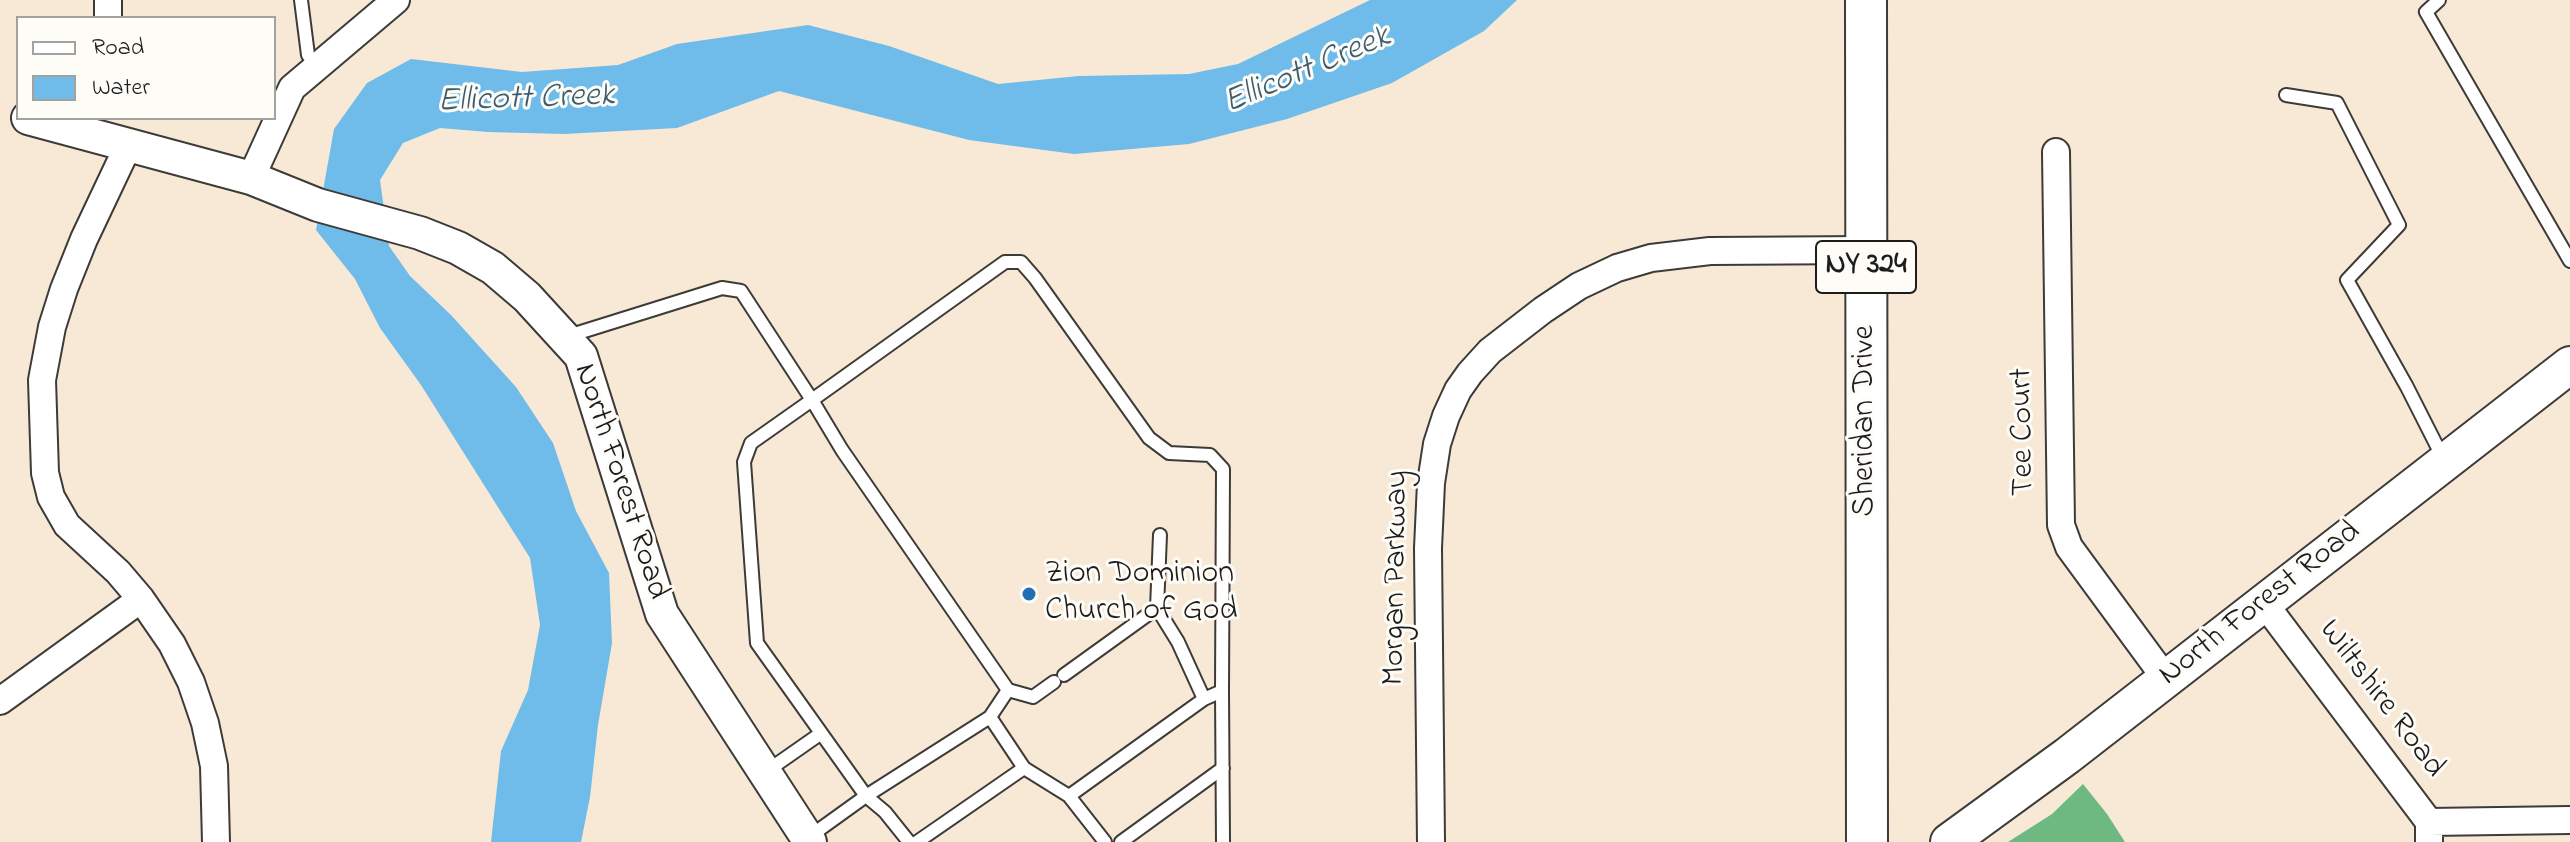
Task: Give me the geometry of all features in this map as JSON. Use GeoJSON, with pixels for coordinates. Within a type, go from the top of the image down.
{"type":"FeatureCollection","features":[{"type":"Feature","properties":{"kind":"main road","name":"Sheridan Drive"},"geometry":{"type":"LineString","coordinates":[[1866,14],[1867,842]]}},
{"type":"Feature","properties":{"kind":"main road","name":"North Forest Road"},"geometry":{"type":"LineString","coordinates":[[1949,842],[2067,756],[2570,365]]}},
{"type":"Feature","properties":{"kind":"street"},"geometry":{"type":"LineString","coordinates":[[251,178],[292,88],[396,0]]}},
{"type":"Feature","properties":{"kind":"street","name":"North Forest Road"},"geometry":{"type":"LineString","coordinates":[[38,120],[115,135],[251,178],[318,205],[420,233],[458,248],[493,268],[527,297],[581,356],[662,614],[808,840]]}},
{"type":"Feature","properties":{"kind":"street"},"geometry":{"type":"LineString","coordinates":[[115,135],[84,239],[52,327],[42,380],[45,473],[51,497],[67,525],[118,572],[141,599],[172,644],[191,682],[205,723],[214,766],[216,842]]}},
{"type":"Feature","properties":{"kind":"street","name":"Tee Court"},"geometry":{"type":"LineString","coordinates":[[2056,152],[2061,525],[2069,547],[2166,679]]}},
{"type":"Feature","properties":{"kind":"street","name":"Morgan Parkway"},"geometry":{"type":"LineString","coordinates":[[1431,842],[1428,548],[1431,483],[1437,444],[1446,416],[1470,373],[1490,351],[1543,310],[1617,268],[1651,258],[1710,251],[1866,250]]}},
{"type":"Feature","properties":{"kind":"street"},"geometry":{"type":"LineString","coordinates":[[0,701],[141,599]]}},
{"type":"Feature","properties":{"kind":"street","name":"Wiltshire Road"},"geometry":{"type":"LineString","coordinates":[[2264,603],[2429,832]]}},
{"type":"Feature","properties":{"kind":"street"},"geometry":{"type":"LineString","coordinates":[[2429,832],[2570,820]]}},
{"type":"Feature","properties":{"kind":"lane"},"geometry":{"type":"LineString","coordinates":[[301,0],[308,55],[317,67]]}},
{"type":"Feature","properties":{"kind":"lane"},"geometry":{"type":"LineString","coordinates":[[2439,0],[2426,12],[2570,261]]}},
{"type":"Feature","properties":{"kind":"lane"},"geometry":{"type":"LineString","coordinates":[[2286,95],[2337,103],[2399,225],[2347,280],[2445,463]]}},
{"type":"Feature","properties":{"kind":"lane"},"geometry":{"type":"LineString","coordinates":[[909,842],[885,812],[866,796],[757,643],[744,462],[751,443],[1005,262],[1021,262],[1149,438],[1169,453],[1210,455],[1223,469],[1223,842]]}},
{"type":"Feature","properties":{"kind":"lane"},"geometry":{"type":"LineString","coordinates":[[564,337],[722,288],[741,291],[842,450],[1008,690],[1033,697],[1157,608]]}},
{"type":"Feature","properties":{"kind":"lane"},"geometry":{"type":"LineString","coordinates":[[1160,535],[1157,608],[1178,642],[1204,699]]}},
{"type":"Feature","properties":{"kind":"lane"},"geometry":{"type":"LineString","coordinates":[[808,840],[866,796],[990,717],[1008,690]]}},
{"type":"Feature","properties":{"kind":"lane"},"geometry":{"type":"LineString","coordinates":[[1069,796],[1204,699],[1222,691]]}},
{"type":"Feature","properties":{"kind":"lane"},"geometry":{"type":"LineString","coordinates":[[990,717],[1024,768],[1069,796],[1105,842]]}},
{"type":"Feature","properties":{"kind":"lane"},"geometry":{"type":"LineString","coordinates":[[765,773],[820,734]]}},
{"type":"Feature","properties":{"kind":"lane"},"geometry":{"type":"LineString","coordinates":[[917,842],[1024,768]]}},
{"type":"Feature","properties":{"kind":"lane"},"geometry":{"type":"LineString","coordinates":[[1121,842],[1223,768]]}},
{"type":"Feature","properties":{"kind":"green space"},"geometry":{"type":"Polygon","coordinates":[[[2083,784],[2125,842],[2008,842],[2052,814],[2083,784]]]}},
{"type":"Feature","properties":{"kind":"water","name":"Ellicott Creek"},"geometry":{"type":"Polygon","coordinates":[[[1370,0],[1517,0],[1484,31],[1392,83],[1287,119],[1189,144],[1074,154],[969,140],[779,91],[677,128],[564,134],[440,128],[403,143],[380,180],[389,246],[410,276],[451,315],[516,387],[553,443],[576,511],[609,573],[612,643],[581,842],[491,842],[501,751],[528,690],[540,625],[530,558],[421,385],[380,328],[355,279],[316,230],[334,129],[367,83],[411,59],[522,72],[618,65],[677,44],[808,25],[889,46],[998,84],[1079,76],[1189,74],[1238,64],[1370,0]]]}},
{"type":"Feature","properties":{"kind":"place","name":"Zion Dominion Church of God"},"geometry":{"type":"Point","coordinates":[1029,594]}}]}
